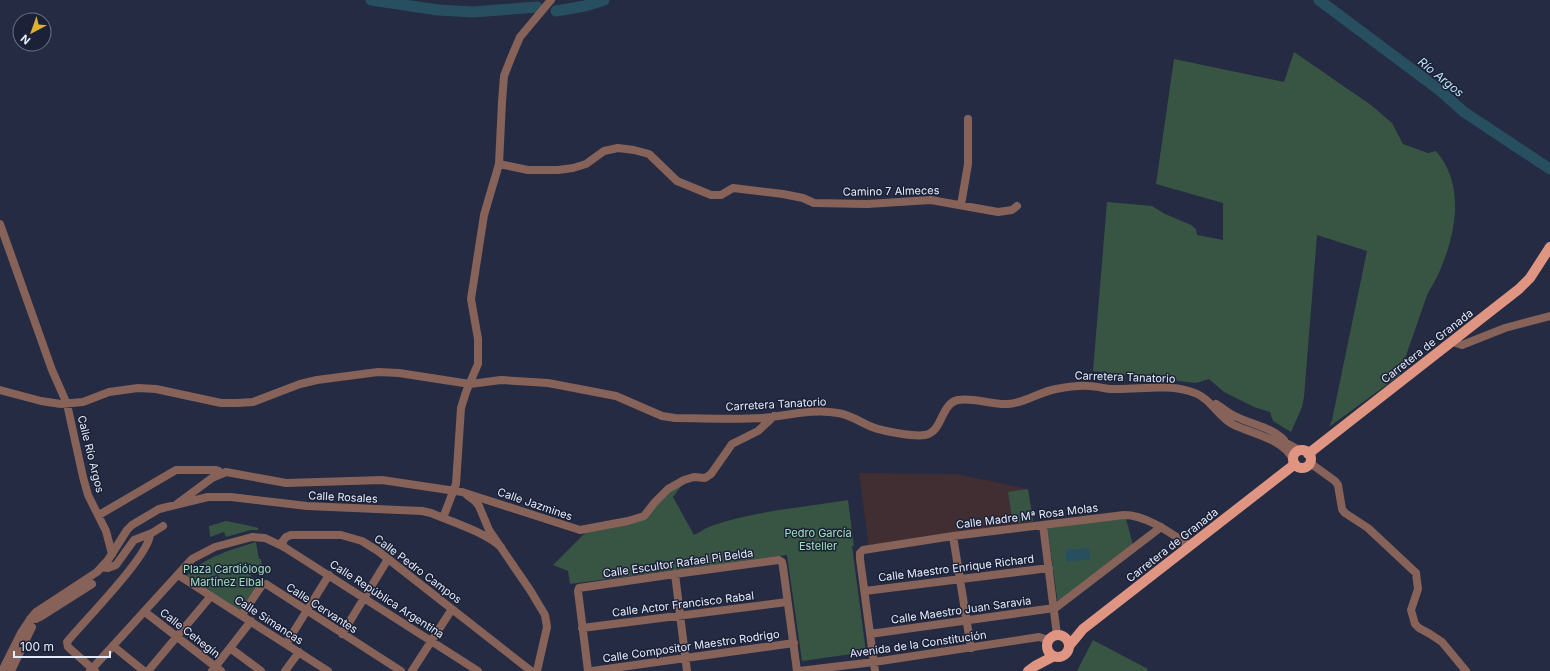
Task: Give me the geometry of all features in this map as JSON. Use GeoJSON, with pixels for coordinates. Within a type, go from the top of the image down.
{"type":"FeatureCollection","features":[{"type":"Feature","properties":{"kind":"main road","name":"Carretera de Granada"},"geometry":{"type":"LineString","coordinates":[[1032,668],[1051,654],[1061,657],[1067,653],[1056,639],[1083,629],[1190,546],[1294,462],[1295,455],[1306,456],[1515,293],[1533,274],[1550,247]]}},
{"type":"Feature","properties":{"kind":"main road"},"geometry":{"type":"LineString","coordinates":[[1294,462],[1301,468],[1306,467],[1306,456]]}},
{"type":"Feature","properties":{"kind":"main road"},"geometry":{"type":"LineString","coordinates":[[1051,654],[1047,646],[1056,639]]}},
{"type":"Feature","properties":{"kind":"street"},"geometry":{"type":"LineString","coordinates":[[444,518],[455,488],[461,408],[478,364],[478,339],[471,299],[484,215],[499,164],[502,89],[507,68],[520,37],[551,0]]}},
{"type":"Feature","properties":{"kind":"street"},"geometry":{"type":"LineString","coordinates":[[961,205],[968,164],[968,120]]}},
{"type":"Feature","properties":{"kind":"street","name":"Camino 7 Almeces"},"geometry":{"type":"LineString","coordinates":[[499,164],[528,170],[558,170],[573,168],[586,164],[604,151],[618,148],[642,151],[649,154],[678,182],[711,196],[721,195],[732,188],[783,194],[814,202],[867,204],[931,200],[998,212],[1012,210],[1017,206]]}},
{"type":"Feature","properties":{"kind":"street","name":"Calle Río Argos"},"geometry":{"type":"LineString","coordinates":[[0,224],[52,370],[67,404],[88,495],[106,531],[112,554]]}},
{"type":"Feature","properties":{"kind":"street"},"geometry":{"type":"LineString","coordinates":[[1453,342],[1462,345],[1505,328],[1550,316]]}},
{"type":"Feature","properties":{"kind":"street","name":"Carretera Tanatorio"},"geometry":{"type":"LineString","coordinates":[[0,390],[41,401],[67,404],[83,402],[109,392],[138,388],[156,389],[215,402],[237,403],[254,402],[300,384],[317,380],[378,372],[412,374],[470,384],[501,380],[548,383],[616,396],[662,416],[674,418],[751,418],[794,412],[838,412],[881,430],[925,435],[930,434],[934,430],[946,410],[950,405],[958,400],[1010,404],[1047,391],[1069,386],[1112,389],[1190,391],[1222,408]]}},
{"type":"Feature","properties":{"kind":"street"},"geometry":{"type":"LineString","coordinates":[[1208,400],[1228,421],[1250,431]]}},
{"type":"Feature","properties":{"kind":"street"},"geometry":{"type":"LineString","coordinates":[[1222,408],[1230,417],[1246,425],[1250,431],[1251,438],[1268,433],[1290,445]]}},
{"type":"Feature","properties":{"kind":"street"},"geometry":{"type":"LineString","coordinates":[[1222,408],[1235,417],[1273,431],[1336,481],[1342,509],[1345,513],[1368,528],[1416,573],[1418,589],[1411,610],[1415,624],[1442,642],[1466,671]]}},
{"type":"Feature","properties":{"kind":"street","name":"Calle Jazmines"},"geometry":{"type":"LineString","coordinates":[[99,515],[176,470],[216,470],[219,471],[219,474],[233,472],[286,483],[382,480],[455,488],[462,492],[580,530],[640,518],[646,515],[655,502],[668,489],[684,480],[694,477],[704,478],[711,474],[732,444],[758,431],[774,416]]}},
{"type":"Feature","properties":{"kind":"street"},"geometry":{"type":"LineString","coordinates":[[1259,435],[1278,444],[1292,457],[1294,462]]}},
{"type":"Feature","properties":{"kind":"street"},"geometry":{"type":"LineString","coordinates":[[177,504],[219,474]]}},
{"type":"Feature","properties":{"kind":"street"},"geometry":{"type":"LineString","coordinates":[[462,492],[475,501],[487,526],[530,590],[547,619],[537,671]]}},
{"type":"Feature","properties":{"kind":"street","name":"Calle Rosales"},"geometry":{"type":"LineString","coordinates":[[102,567],[127,530],[153,511],[208,497],[231,496],[307,506],[422,511],[444,518],[480,534],[501,547]]}},
{"type":"Feature","properties":{"kind":"street"},"geometry":{"type":"LineString","coordinates":[[481,511],[485,499]]}},
{"type":"Feature","properties":{"kind":"street","name":"Calle Madre Mª Rosa Molas"},"geometry":{"type":"LineString","coordinates":[[865,591],[860,552],[869,549],[953,536],[1125,515],[1138,517],[1161,527],[1190,546]]}},
{"type":"Feature","properties":{"kind":"street"},"geometry":{"type":"LineString","coordinates":[[1043,525],[1054,609],[1056,639]]}},
{"type":"Feature","properties":{"kind":"street"},"geometry":{"type":"LineString","coordinates":[[11,671],[36,612],[93,576],[102,567],[108,568],[116,565],[134,540],[150,534],[163,526]]}},
{"type":"Feature","properties":{"kind":"street"},"geometry":{"type":"LineString","coordinates":[[480,534],[487,531],[487,526]]}},
{"type":"Feature","properties":{"kind":"street"},"geometry":{"type":"LineString","coordinates":[[1054,609],[1161,527]]}},
{"type":"Feature","properties":{"kind":"street"},"geometry":{"type":"LineString","coordinates":[[92,670],[68,647],[67,642],[138,558],[147,544],[150,534]]}},
{"type":"Feature","properties":{"kind":"street","name":"Calle Pedro Campos"},"geometry":{"type":"LineString","coordinates":[[284,547],[282,542],[283,539],[291,535],[341,535],[362,541],[388,559],[531,671]]}},
{"type":"Feature","properties":{"kind":"street","name":"Calle República Argentina"},"geometry":{"type":"LineString","coordinates":[[92,670],[192,560],[215,547],[239,539],[259,536],[273,540],[478,671]]}},
{"type":"Feature","properties":{"kind":"street"},"geometry":{"type":"LineString","coordinates":[[953,536],[971,648]]}},
{"type":"Feature","properties":{"kind":"street"},"geometry":{"type":"LineString","coordinates":[[342,634],[388,559]]}},
{"type":"Feature","properties":{"kind":"street","name":"Calle Escultor Rafael Pi Belda"},"geometry":{"type":"LineString","coordinates":[[582,628],[578,588],[776,561],[782,562],[787,602]]}},
{"type":"Feature","properties":{"kind":"street","name":"Calle Maestro Enrique Richard"},"geometry":{"type":"LineString","coordinates":[[865,591],[1049,568]]}},
{"type":"Feature","properties":{"kind":"street"},"geometry":{"type":"LineString","coordinates":[[675,574],[687,671]]}},
{"type":"Feature","properties":{"kind":"street","name":"Calle Simancas"},"geometry":{"type":"LineString","coordinates":[[178,575],[328,671]]}},
{"type":"Feature","properties":{"kind":"street"},"geometry":{"type":"LineString","coordinates":[[286,644],[329,575]]}},
{"type":"Feature","properties":{"kind":"street"},"geometry":{"type":"LineString","coordinates":[[2,671],[21,633],[31,623],[92,584]]}},
{"type":"Feature","properties":{"kind":"street","name":"Calle Cervantes"},"geometry":{"type":"LineString","coordinates":[[242,615],[261,586],[264,584],[401,671]]}},
{"type":"Feature","properties":{"kind":"street"},"geometry":{"type":"LineString","coordinates":[[865,591],[875,671]]}},
{"type":"Feature","properties":{"kind":"street"},"geometry":{"type":"LineString","coordinates":[[148,671],[211,596]]}},
{"type":"Feature","properties":{"kind":"street"},"geometry":{"type":"LineString","coordinates":[[787,602],[798,671]]}},
{"type":"Feature","properties":{"kind":"street","name":"Calle Actor Francisco Rabal"},"geometry":{"type":"LineString","coordinates":[[582,628],[787,602]]}},
{"type":"Feature","properties":{"kind":"street"},"geometry":{"type":"LineString","coordinates":[[412,671],[452,609]]}},
{"type":"Feature","properties":{"kind":"street","name":"Calle Maestro Juan Saravia"},"geometry":{"type":"LineString","coordinates":[[870,634],[1054,609]]}},
{"type":"Feature","properties":{"kind":"street","name":"Calle Cehegín"},"geometry":{"type":"LineString","coordinates":[[145,612],[178,637],[216,670]]}},
{"type":"Feature","properties":{"kind":"street"},"geometry":{"type":"LineString","coordinates":[[216,670],[230,648],[251,621]]}},
{"type":"Feature","properties":{"kind":"street"},"geometry":{"type":"LineString","coordinates":[[582,628],[588,671]]}},
{"type":"Feature","properties":{"kind":"street","name":"Avenida de la Constitución"},"geometry":{"type":"LineString","coordinates":[[798,671],[971,648],[1056,639]]}},
{"type":"Feature","properties":{"kind":"street","name":"Calle Compositor Maestro Rodrigo"},"geometry":{"type":"LineString","coordinates":[[592,671],[794,643]]}},
{"type":"Feature","properties":{"kind":"street"},"geometry":{"type":"LineString","coordinates":[[113,646],[144,671]]}},
{"type":"Feature","properties":{"kind":"street"},"geometry":{"type":"LineString","coordinates":[[230,648],[261,671]]}},
{"type":"Feature","properties":{"kind":"street"},"geometry":{"type":"LineString","coordinates":[[285,671],[299,652]]}},
{"type":"Feature","properties":{"kind":"shaded area"},"geometry":{"type":"Polygon","coordinates":[[[859,473],[957,474],[1028,489],[1034,526],[869,549],[859,473]]]}},
{"type":"Feature","properties":{"kind":"green space"},"geometry":{"type":"Polygon","coordinates":[[[1294,52],[1371,105],[1392,123],[1403,144],[1428,153],[1436,151],[1446,165],[1452,180],[1455,196],[1455,213],[1449,246],[1437,277],[1426,298],[1400,375],[1329,427],[1332,420],[1367,251],[1317,235],[1304,397],[1302,407],[1291,432],[1273,421],[1270,412],[1254,407],[1224,392],[1209,379],[1196,383],[1093,371],[1107,202],[1152,206],[1165,214],[1191,225],[1196,229],[1197,235],[1223,240],[1223,203],[1156,184],[1174,59],[1284,82],[1294,52]]]}},
{"type":"Feature","properties":{"kind":"green space","name":"Pedro García Esteller"},"geometry":{"type":"Polygon","coordinates":[[[682,485],[673,497],[694,535],[708,527],[748,516],[848,500],[854,546],[852,546],[866,652],[802,661],[787,555],[570,584],[568,571],[553,565],[588,531],[635,521],[663,496],[682,485]]]}},
{"type":"Feature","properties":{"kind":"green space"},"geometry":{"type":"Polygon","coordinates":[[[1028,489],[1033,521],[1013,523],[1008,492],[1028,489]]]}},
{"type":"Feature","properties":{"kind":"green space"},"geometry":{"type":"Polygon","coordinates":[[[1125,515],[1133,545],[1058,604],[1047,525],[1125,515]]]}},
{"type":"Feature","properties":{"kind":"green space"},"geometry":{"type":"Polygon","coordinates":[[[226,521],[258,528],[258,530],[250,530],[226,537],[224,532],[210,537],[209,526],[226,521]]]}},
{"type":"Feature","properties":{"kind":"green space","name":"Plaza Cardiólogo Martínez Elbal"},"geometry":{"type":"Polygon","coordinates":[[[256,542],[259,559],[261,559],[262,564],[256,573],[253,572],[250,576],[260,582],[241,611],[186,576],[193,569],[218,555],[256,542]]]}},
{"type":"Feature","properties":{"kind":"green space"},"geometry":{"type":"Polygon","coordinates":[[[1093,640],[1148,669],[1147,671],[1077,671],[1093,640]]]}},
{"type":"Feature","properties":{"kind":"water"},"geometry":{"type":"Polygon","coordinates":[[[1089,548],[1090,559],[1066,562],[1065,550],[1089,548]]]}},
{"type":"Feature","properties":{"kind":"waterway","name":"Río Argos"},"geometry":{"type":"LineString","coordinates":[[371,0],[438,10],[473,12],[537,7]]}},
{"type":"Feature","properties":{"kind":"waterway","name":"Río Argos"},"geometry":{"type":"LineString","coordinates":[[556,11],[585,6],[604,0]]}},
{"type":"Feature","properties":{"kind":"waterway","name":"Río Argos"},"geometry":{"type":"LineString","coordinates":[[1319,0],[1438,89],[1464,112],[1550,169]]}}]}
